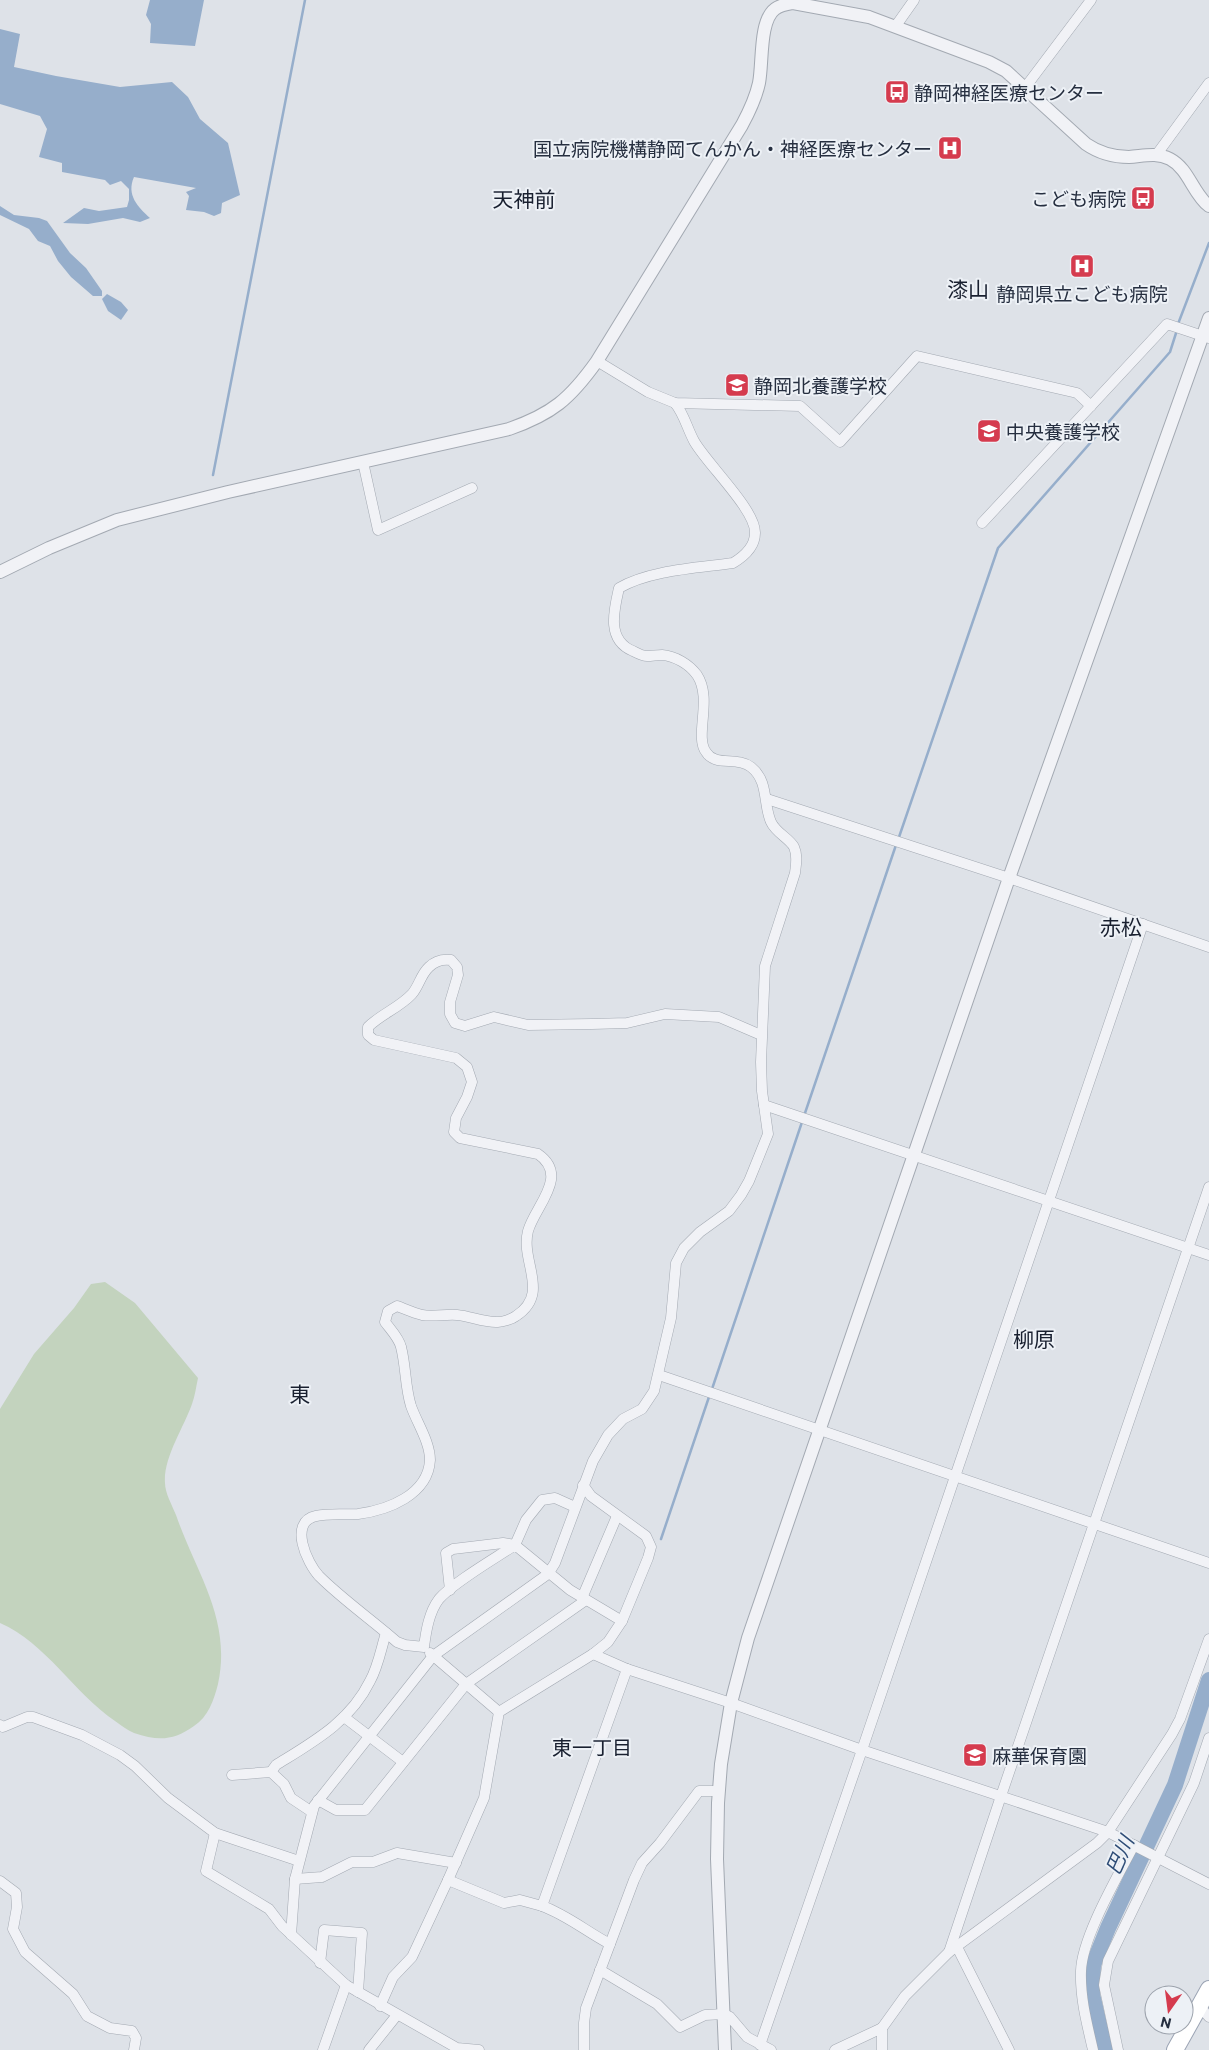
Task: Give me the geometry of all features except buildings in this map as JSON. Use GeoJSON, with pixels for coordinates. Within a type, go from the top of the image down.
{"type":"FeatureCollection","features":[{"type":"Feature","properties":{"kind":"main road"},"geometry":{"type":"LineString","coordinates":[[1175,2050],[1204,2012],[1209,1989]]}},
{"type":"Feature","properties":{"kind":"street"},"geometry":{"type":"LineString","coordinates":[[895,27],[914,0]]}},
{"type":"Feature","properties":{"kind":"street"},"geometry":{"type":"LineString","coordinates":[[1024,89],[1091,0]]}},
{"type":"Feature","properties":{"kind":"street"},"geometry":{"type":"LineString","coordinates":[[0,572],[49,548],[117,520],[509,429],[544,415],[566,399],[597,361],[742,125],[759,85],[764,30],[768,17],[776,8],[793,4],[839,10],[869,17],[989,62],[1006,71],[1024,89],[1095,150],[1110,155],[1122,156],[1157,154],[1176,163],[1183,170],[1202,201],[1209,206]]}},
{"type":"Feature","properties":{"kind":"street"},"geometry":{"type":"LineString","coordinates":[[1157,154],[1209,83]]}},
{"type":"Feature","properties":{"kind":"street"},"geometry":{"type":"LineString","coordinates":[[725,2050],[717,1859],[719,1791],[731,1702],[748,1638],[1009,878],[1206,337],[1209,318]]}},
{"type":"Feature","properties":{"kind":"street"},"geometry":{"type":"LineString","coordinates":[[982,523],[1167,324],[1190,330],[1206,337]]}},
{"type":"Feature","properties":{"kind":"street"},"geometry":{"type":"LineString","coordinates":[[597,361],[648,392],[675,403],[800,406],[840,442],[917,356],[1077,393],[1091,406]]}},
{"type":"Feature","properties":{"kind":"street"},"geometry":{"type":"LineString","coordinates":[[291,1935],[295,1879],[312,1812],[318,1800],[433,1656],[548,1574],[555,1563],[593,1461],[608,1435],[623,1419],[642,1409],[654,1391],[672,1318],[676,1264],[684,1248],[700,1232],[729,1211],[741,1195],[749,1181],[768,1134],[762,1091],[761,1035],[765,966],[795,873],[797,858],[794,846],[783,837],[771,822],[767,799],[758,774],[741,761],[714,760],[707,754],[701,744],[704,726],[703,689],[697,675],[683,661],[662,655],[646,656],[628,649],[618,640],[614,629],[613,614],[619,588],[632,581],[660,574],[733,563],[742,557],[753,544],[754,525],[746,510],[694,442],[675,403]]}},
{"type":"Feature","properties":{"kind":"street"},"geometry":{"type":"LineString","coordinates":[[363,462],[378,530],[472,488]]}},
{"type":"Feature","properties":{"kind":"street"},"geometry":{"type":"LineString","coordinates":[[767,799],[1009,878],[1209,947]]}},
{"type":"Feature","properties":{"kind":"street"},"geometry":{"type":"LineString","coordinates":[[760,2045],[1050,1201],[1143,924]]}},
{"type":"Feature","properties":{"kind":"street"},"geometry":{"type":"LineString","coordinates":[[499,1712],[424,1647],[397,1642],[318,1575],[305,1554],[300,1538],[306,1522],[315,1516],[359,1514],[393,1505],[422,1485],[427,1476],[430,1458],[425,1438],[411,1405],[404,1378],[401,1346],[385,1322],[388,1311],[397,1306],[424,1315],[456,1315],[498,1322],[516,1317],[530,1304],[534,1288],[526,1246],[528,1230],[545,1199],[551,1173],[546,1160],[538,1154],[460,1138],[454,1132],[456,1118],[472,1082],[467,1067],[456,1058],[374,1040],[368,1035],[368,1027],[376,1019],[397,1007],[413,993],[427,968],[435,962],[451,960],[458,967],[458,975],[450,1002],[452,1019],[455,1023],[465,1026],[494,1017],[528,1024],[592,1024],[627,1023],[665,1014],[720,1017],[761,1035]]}},
{"type":"Feature","properties":{"kind":"street"},"geometry":{"type":"LineString","coordinates":[[764,1105],[1209,1255]]}},
{"type":"Feature","properties":{"kind":"street"},"geometry":{"type":"LineString","coordinates":[[1009,2050],[953,1949],[1000,1796],[1209,1187]]}},
{"type":"Feature","properties":{"kind":"street"},"geometry":{"type":"LineString","coordinates":[[659,1375],[1209,1563]]}},
{"type":"Feature","properties":{"kind":"street"},"geometry":{"type":"LineString","coordinates":[[380,2006],[393,1977],[412,1957],[484,1798],[499,1712],[593,1654],[608,1642],[622,1621],[648,1558],[650,1547],[646,1536],[591,1496],[583,1485]]}},
{"type":"Feature","properties":{"kind":"street"},"geometry":{"type":"LineString","coordinates":[[424,1647],[429,1621],[438,1600],[515,1545],[526,1520],[542,1500],[555,1498],[575,1507]]}},
{"type":"Feature","properties":{"kind":"street"},"geometry":{"type":"LineString","coordinates":[[318,1800],[336,1810],[365,1810],[466,1684],[584,1599],[617,1516]]}},
{"type":"Feature","properties":{"kind":"street"},"geometry":{"type":"LineString","coordinates":[[450,1590],[446,1552],[453,1549],[503,1543],[515,1545],[548,1574],[584,1599],[622,1621]]}},
{"type":"Feature","properties":{"kind":"street"},"geometry":{"type":"LineString","coordinates":[[271,1772],[276,1765],[329,1732],[357,1703],[371,1680],[386,1633]]}},
{"type":"Feature","properties":{"kind":"street"},"geometry":{"type":"LineString","coordinates":[[835,2050],[882,2028],[905,1996],[953,1949],[1097,1843],[1108,1832],[1180,1719],[1209,1639]]}},
{"type":"Feature","properties":{"kind":"street"},"geometry":{"type":"LineString","coordinates":[[593,1654],[627,1669],[731,1702],[862,1750],[1108,1832],[1209,1884]]}},
{"type":"Feature","properties":{"kind":"street"},"geometry":{"type":"LineString","coordinates":[[542,1906],[627,1669]]}},
{"type":"Feature","properties":{"kind":"street"},"geometry":{"type":"LineString","coordinates":[[0,1725],[3,1727],[27,1717],[33,1717],[82,1735],[120,1755],[135,1766],[168,1798],[215,1832],[299,1861]]}},
{"type":"Feature","properties":{"kind":"street"},"geometry":{"type":"LineString","coordinates":[[344,1717],[403,1762]]}},
{"type":"Feature","properties":{"kind":"street"},"geometry":{"type":"LineString","coordinates":[[1118,2050],[1104,1985],[1108,1961],[1194,1783],[1209,1738]]}},
{"type":"Feature","properties":{"kind":"street"},"geometry":{"type":"LineString","coordinates":[[232,1775],[271,1772],[284,1784],[291,1798],[312,1812]]}},
{"type":"Feature","properties":{"kind":"street"},"geometry":{"type":"LineString","coordinates":[[584,2050],[586,2008],[642,1863],[699,1791],[719,1791]]}},
{"type":"Feature","properties":{"kind":"street"},"geometry":{"type":"LineString","coordinates":[[215,1832],[206,1871],[269,1909],[291,1935],[346,1985],[456,2049],[479,2050]]}},
{"type":"Feature","properties":{"kind":"street"},"geometry":{"type":"LineString","coordinates":[[1093,2050],[1081,1995],[1082,1958],[1100,1913],[1134,1844]]}},
{"type":"Feature","properties":{"kind":"street"},"geometry":{"type":"LineString","coordinates":[[295,1879],[322,1877],[352,1862],[373,1862],[397,1853],[456,1863]]}},
{"type":"Feature","properties":{"kind":"street"},"geometry":{"type":"LineString","coordinates":[[448,1880],[504,1903],[520,1900],[558,1912],[610,1944]]}},
{"type":"Feature","properties":{"kind":"street"},"geometry":{"type":"LineString","coordinates":[[0,1881],[16,1893],[17,1907],[13,1929],[25,1952],[74,1994],[87,2016],[110,2028],[132,2031],[136,2038],[134,2050]]}},
{"type":"Feature","properties":{"kind":"street"},"geometry":{"type":"LineString","coordinates":[[320,1963],[324,1930],[362,1933],[358,1992]]}},
{"type":"Feature","properties":{"kind":"street"},"geometry":{"type":"LineString","coordinates":[[600,1970],[657,2004],[680,2027],[705,2015],[724,2014],[730,2017],[747,2037],[771,2050]]}},
{"type":"Feature","properties":{"kind":"street"},"geometry":{"type":"LineString","coordinates":[[323,2050],[346,1985]]}},
{"type":"Feature","properties":{"kind":"street"},"geometry":{"type":"LineString","coordinates":[[369,2050],[397,2015]]}},
{"type":"Feature","properties":{"kind":"street"},"geometry":{"type":"LineString","coordinates":[[882,2028],[882,2050]]}},
{"type":"Feature","properties":{"kind":"green space"},"geometry":{"type":"Polygon","coordinates":[[[105,1282],[135,1303],[198,1378],[192,1404],[167,1463],[165,1487],[210,1597],[220,1638],[221,1660],[218,1684],[207,1713],[199,1722],[186,1731],[179,1735],[165,1738],[143,1736],[131,1732],[122,1726],[100,1710],[32,1643],[0,1623],[0,1409],[34,1354],[74,1308],[91,1284],[105,1282]]]}},
{"type":"Feature","properties":{"kind":"water"},"geometry":{"type":"Polygon","coordinates":[[[150,0],[204,0],[195,46],[150,43],[151,24],[146,15],[150,0]]]}},
{"type":"Feature","properties":{"kind":"water"},"geometry":{"type":"Polygon","coordinates":[[[0,29],[20,34],[14,67],[120,87],[172,82],[188,97],[200,119],[228,143],[240,195],[222,203],[221,213],[214,216],[204,212],[186,210],[189,196],[186,192],[196,188],[134,177],[131,189],[132,195],[141,209],[150,218],[140,222],[123,218],[88,224],[63,223],[84,208],[99,211],[127,207],[129,189],[121,181],[110,185],[105,180],[62,172],[62,163],[39,157],[47,129],[40,116],[0,104],[0,29]]]}},
{"type":"Feature","properties":{"kind":"water"},"geometry":{"type":"Polygon","coordinates":[[[0,206],[14,215],[39,218],[47,221],[70,253],[86,268],[102,291],[102,296],[93,296],[71,277],[58,261],[50,246],[38,241],[29,229],[0,215],[0,206]]]}},
{"type":"Feature","properties":{"kind":"water"},"geometry":{"type":"Polygon","coordinates":[[[107,294],[121,302],[128,310],[121,320],[108,311],[102,299],[107,294]]]}},
{"type":"Feature","properties":{"kind":"waterway"},"geometry":{"type":"LineString","coordinates":[[213,475],[305,0]]}},
{"type":"Feature","properties":{"kind":"waterway"},"geometry":{"type":"LineString","coordinates":[[1178,324],[1209,243]]}},
{"type":"Feature","properties":{"kind":"waterway"},"geometry":{"type":"LineString","coordinates":[[898,840],[998,548],[1170,352],[1177,330]]}},
{"type":"Feature","properties":{"kind":"waterway"},"geometry":{"type":"LineString","coordinates":[[804,1116],[896,845]]}},
{"type":"Feature","properties":{"kind":"waterway"},"geometry":{"type":"LineString","coordinates":[[712,1389],[802,1122]]}},
{"type":"Feature","properties":{"kind":"waterway"},"geometry":{"type":"LineString","coordinates":[[661,1539],[710,1394]]}},
{"type":"Feature","properties":{"kind":"waterway","name":"巴川"},"geometry":{"type":"LineString","coordinates":[[1105,2050],[1092,1994],[1093,1965],[1108,1928],[1175,1785],[1209,1680]]}},
{"type":"Feature","properties":{"kind":"place","name":"静岡神経医療センター"},"geometry":{"type":"Point","coordinates":[897,92]}},
{"type":"Feature","properties":{"kind":"place","name":"国立病院機構静岡てんかん・神経医療センター"},"geometry":{"type":"Point","coordinates":[950,148]}},
{"type":"Feature","properties":{"kind":"place","name":"こども病院"},"geometry":{"type":"Point","coordinates":[1143,198]}},
{"type":"Feature","properties":{"kind":"place","name":"静岡県立こども病院"},"geometry":{"type":"Point","coordinates":[1082,266]}},
{"type":"Feature","properties":{"kind":"place","name":"静岡北養護学校"},"geometry":{"type":"Point","coordinates":[737,385]}},
{"type":"Feature","properties":{"kind":"place","name":"中央養護学校"},"geometry":{"type":"Point","coordinates":[989,431]}},
{"type":"Feature","properties":{"kind":"place","name":"麻華保育園"},"geometry":{"type":"Point","coordinates":[975,1755]}},
{"type":"Feature","properties":{"kind":"district","name":"天神前"},"geometry":{"type":"Point","coordinates":[524,198]}},
{"type":"Feature","properties":{"kind":"district","name":"漆山"},"geometry":{"type":"Point","coordinates":[968,288]}},
{"type":"Feature","properties":{"kind":"district","name":"赤松"},"geometry":{"type":"Point","coordinates":[1121,926]}},
{"type":"Feature","properties":{"kind":"district","name":"柳原"},"geometry":{"type":"Point","coordinates":[1034,1338]}},
{"type":"Feature","properties":{"kind":"district","name":"東"},"geometry":{"type":"Point","coordinates":[300,1393]}},
{"type":"Feature","properties":{"kind":"district","name":"東一丁目"},"geometry":{"type":"Point","coordinates":[592,1747]}}]}
